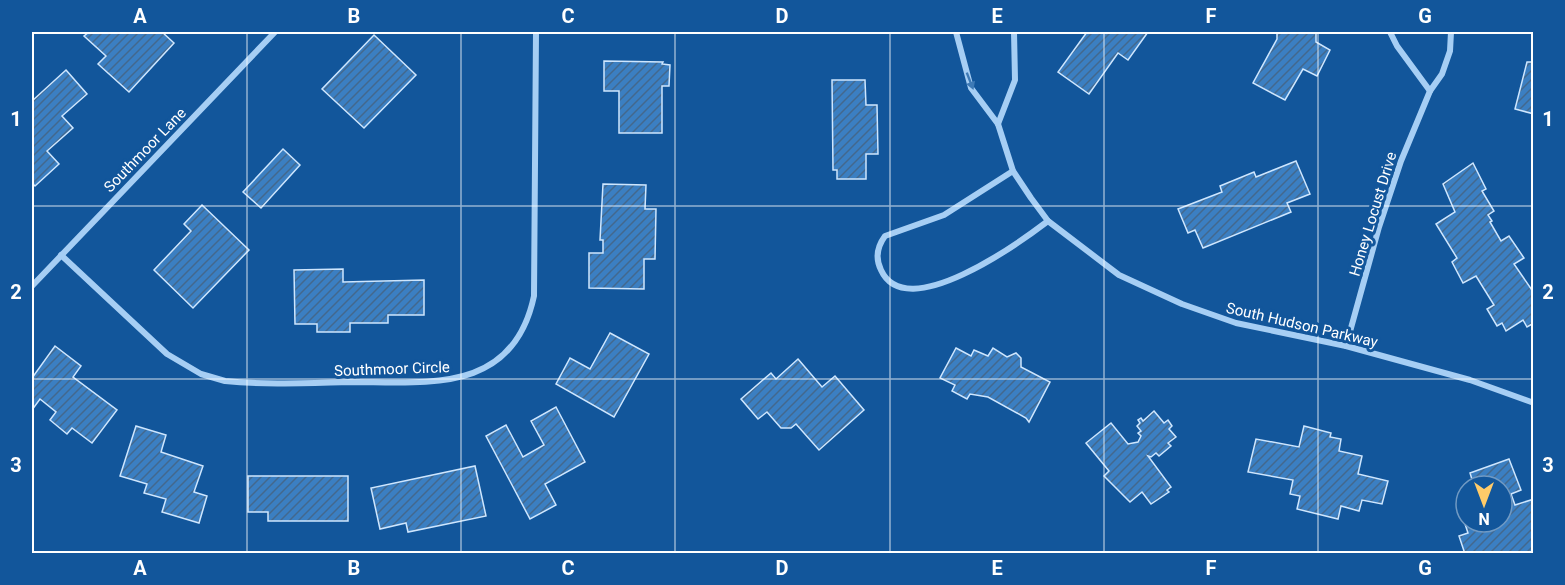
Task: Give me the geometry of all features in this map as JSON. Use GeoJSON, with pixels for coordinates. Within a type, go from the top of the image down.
{"type":"FeatureCollection","features":[{"type":"Feature","properties":{"kind":"street","name":"Southmoor Circle"},"geometry":{"type":"LineString","coordinates":[[61,255],[167,354],[201,374],[225,381],[446,382],[482,370],[498,360],[520,335],[534,296],[536,32]]}},
{"type":"Feature","properties":{"kind":"street","name":"South Hudson Parkway"},"geometry":{"type":"LineString","coordinates":[[956,32],[971,88],[998,123],[1013,171],[1048,221],[1119,274],[1182,304],[1236,323],[1346,346],[1470,380],[1533,403]]}},
{"type":"Feature","properties":{"kind":"street"},"geometry":{"type":"LineString","coordinates":[[998,123],[1015,80],[1014,32]]}},
{"type":"Feature","properties":{"kind":"street"},"geometry":{"type":"LineString","coordinates":[[1390,32],[1397,46],[1430,91]]}},
{"type":"Feature","properties":{"kind":"street","name":"Honey Locust Drive"},"geometry":{"type":"LineString","coordinates":[[1346,346],[1379,227],[1401,161],[1430,91],[1445,66],[1450,51],[1451,32]]}},
{"type":"Feature","properties":{"kind":"street","name":"Southmoor Lane"},"geometry":{"type":"LineString","coordinates":[[32,286],[271,33]]}},
{"type":"Feature","properties":{"kind":"street"},"geometry":{"type":"LineString","coordinates":[[1013,171],[944,215],[885,236],[877,254],[878,265],[884,277],[895,286],[908,289],[922,288],[955,278],[994,259],[1048,221]]}},
{"type":"Feature","properties":{"kind":"building"},"geometry":{"type":"Polygon","coordinates":[[[89,32],[162,32],[174,43],[129,92],[98,64],[106,56],[84,36],[89,32]]]}},
{"type":"Feature","properties":{"kind":"building"},"geometry":{"type":"Polygon","coordinates":[[[1087,32],[1148,32],[1128,60],[1118,53],[1089,94],[1058,72],[1087,32]]]}},
{"type":"Feature","properties":{"kind":"building"},"geometry":{"type":"Polygon","coordinates":[[[1277,32],[1316,32],[1316,42],[1330,50],[1317,76],[1303,69],[1285,100],[1253,83],[1277,39],[1277,32]]]}},
{"type":"Feature","properties":{"kind":"building"},"geometry":{"type":"Polygon","coordinates":[[[374,35],[416,75],[364,128],[322,89],[374,35]]]}},
{"type":"Feature","properties":{"kind":"building"},"geometry":{"type":"Polygon","coordinates":[[[604,61],[663,62],[662,64],[670,65],[669,86],[662,86],[662,133],[619,133],[619,91],[604,91],[604,61]]]}},
{"type":"Feature","properties":{"kind":"building"},"geometry":{"type":"Polygon","coordinates":[[[1527,62],[1534,62],[1534,114],[1515,109],[1527,62]]]}},
{"type":"Feature","properties":{"kind":"building"},"geometry":{"type":"Polygon","coordinates":[[[66,70],[87,94],[62,116],[73,128],[47,151],[59,164],[35,186],[32,183],[32,101],[66,70]]]}},
{"type":"Feature","properties":{"kind":"building"},"geometry":{"type":"Polygon","coordinates":[[[832,80],[865,80],[866,105],[877,105],[878,154],[866,154],[866,179],[837,179],[837,170],[833,170],[832,80]]]}},
{"type":"Feature","properties":{"kind":"building"},"geometry":{"type":"Polygon","coordinates":[[[283,149],[300,165],[261,208],[243,192],[283,149]]]}},
{"type":"Feature","properties":{"kind":"building"},"geometry":{"type":"Polygon","coordinates":[[[1296,161],[1310,194],[1287,203],[1291,212],[1203,248],[1195,230],[1188,233],[1178,209],[1222,192],[1220,186],[1254,172],[1256,177],[1296,161]]]}},
{"type":"Feature","properties":{"kind":"building"},"geometry":{"type":"Polygon","coordinates":[[[1473,163],[1486,189],[1482,191],[1494,211],[1488,215],[1492,221],[1490,222],[1501,241],[1509,236],[1524,258],[1514,264],[1534,293],[1534,323],[1527,327],[1523,320],[1506,331],[1502,323],[1497,326],[1487,309],[1494,305],[1476,276],[1463,283],[1452,262],[1457,258],[1436,224],[1455,212],[1443,184],[1473,163]]]}},
{"type":"Feature","properties":{"kind":"building"},"geometry":{"type":"Polygon","coordinates":[[[603,184],[646,185],[645,209],[656,209],[655,259],[644,259],[644,289],[589,288],[589,253],[603,253],[603,240],[600,240],[603,184]]]}},
{"type":"Feature","properties":{"kind":"building"},"geometry":{"type":"Polygon","coordinates":[[[202,205],[249,250],[193,308],[154,270],[191,231],[184,224],[202,205]]]}},
{"type":"Feature","properties":{"kind":"building"},"geometry":{"type":"Polygon","coordinates":[[[343,269],[343,282],[424,280],[424,315],[388,315],[388,323],[350,323],[350,332],[317,332],[317,324],[295,324],[294,270],[343,269]]]}},
{"type":"Feature","properties":{"kind":"building"},"geometry":{"type":"Polygon","coordinates":[[[610,333],[649,354],[614,417],[556,384],[570,358],[590,369],[610,333]]]}},
{"type":"Feature","properties":{"kind":"building"},"geometry":{"type":"Polygon","coordinates":[[[55,346],[81,366],[73,377],[117,410],[92,443],[72,428],[67,434],[50,420],[56,412],[40,399],[32,410],[32,378],[55,346]]]}},
{"type":"Feature","properties":{"kind":"building"},"geometry":{"type":"Polygon","coordinates":[[[956,348],[971,356],[974,350],[988,356],[993,348],[1007,357],[1016,353],[1021,358],[1021,367],[1050,382],[1029,422],[1026,418],[988,397],[970,394],[967,399],[952,391],[955,385],[940,378],[956,348]]]}},
{"type":"Feature","properties":{"kind":"building"},"geometry":{"type":"Polygon","coordinates":[[[798,359],[822,387],[835,376],[864,410],[819,450],[796,424],[791,428],[781,428],[767,412],[758,419],[741,399],[771,373],[776,379],[798,359]]]}},
{"type":"Feature","properties":{"kind":"building"},"geometry":{"type":"Polygon","coordinates":[[[556,407],[585,462],[545,484],[556,505],[530,519],[486,436],[506,425],[523,457],[544,445],[531,421],[556,407]]]}},
{"type":"Feature","properties":{"kind":"building"},"geometry":{"type":"Polygon","coordinates":[[[1154,411],[1164,423],[1168,420],[1172,426],[1169,429],[1176,437],[1168,443],[1171,446],[1159,456],[1156,453],[1151,457],[1148,456],[1171,487],[1167,490],[1169,492],[1151,504],[1142,492],[1130,502],[1104,476],[1109,471],[1086,443],[1111,423],[1128,444],[1138,442],[1141,436],[1138,433],[1141,431],[1137,426],[1140,423],[1138,420],[1141,418],[1143,421],[1154,411]]]}},
{"type":"Feature","properties":{"kind":"building"},"geometry":{"type":"Polygon","coordinates":[[[136,426],[166,435],[161,452],[203,466],[194,492],[207,496],[199,523],[162,512],[166,499],[144,493],[147,484],[120,476],[136,426]]]}},
{"type":"Feature","properties":{"kind":"building"},"geometry":{"type":"Polygon","coordinates":[[[1304,426],[1331,433],[1330,437],[1341,439],[1339,451],[1362,456],[1358,474],[1388,481],[1382,504],[1362,500],[1359,511],[1341,506],[1338,519],[1297,509],[1300,496],[1290,494],[1293,480],[1248,472],[1256,439],[1299,447],[1304,426]]]}},
{"type":"Feature","properties":{"kind":"building"},"geometry":{"type":"Polygon","coordinates":[[[1509,459],[1521,490],[1514,493],[1514,474],[1470,473],[1509,459]]]}},
{"type":"Feature","properties":{"kind":"building"},"geometry":{"type":"Polygon","coordinates":[[[475,466],[486,516],[408,532],[406,523],[380,529],[371,488],[475,466]]]}},
{"type":"Feature","properties":{"kind":"building"},"geometry":{"type":"Polygon","coordinates":[[[248,476],[348,476],[348,521],[268,521],[268,512],[248,512],[248,476]]]}},
{"type":"Feature","properties":{"kind":"building"},"geometry":{"type":"Polygon","coordinates":[[[1534,499],[1534,554],[1465,554],[1459,536],[1514,534],[1514,502],[1515,505],[1534,499]]]}}]}
